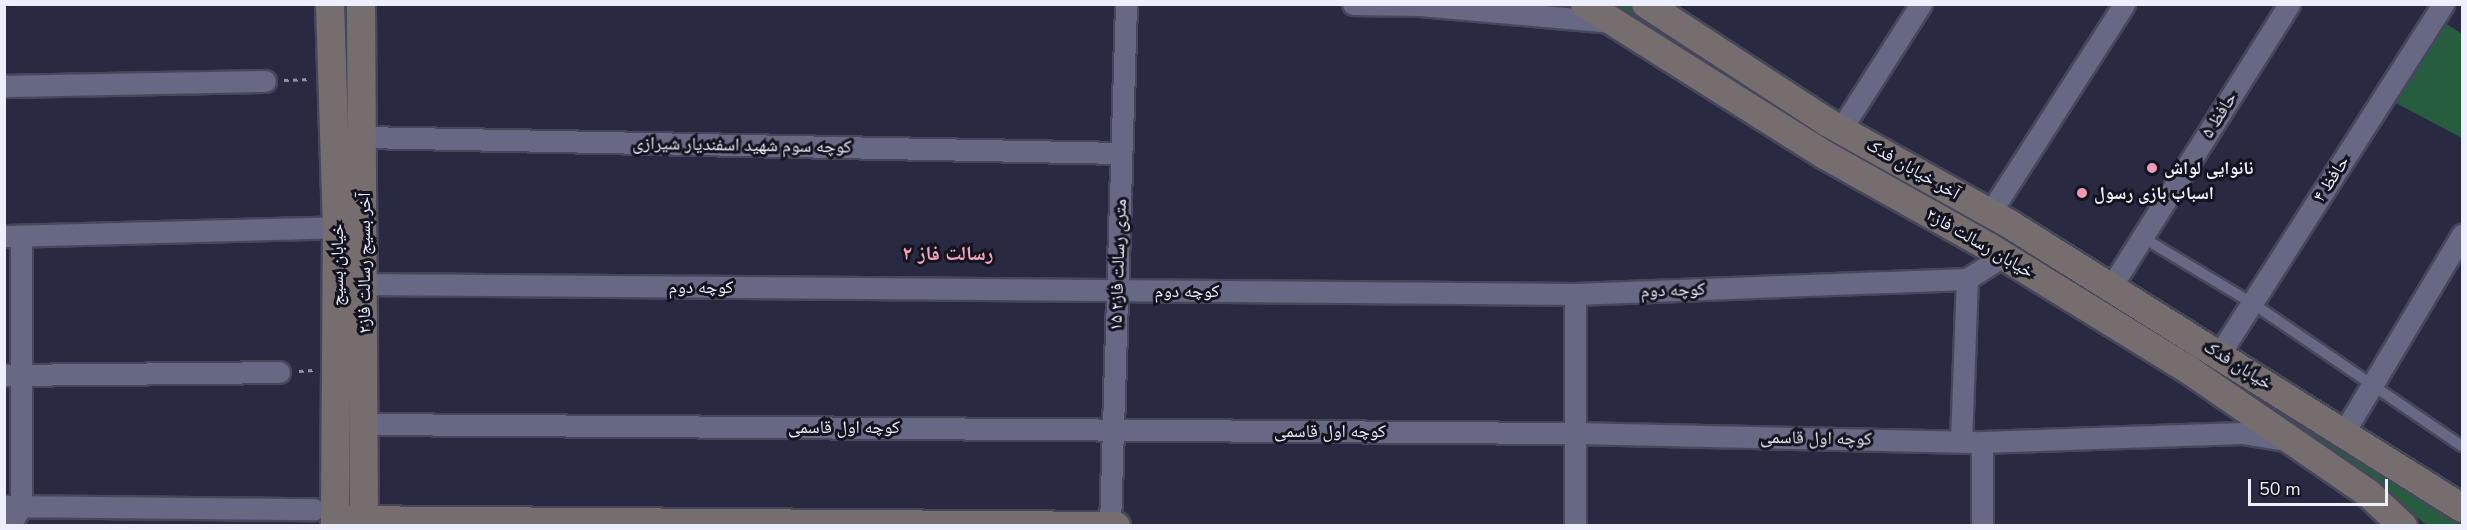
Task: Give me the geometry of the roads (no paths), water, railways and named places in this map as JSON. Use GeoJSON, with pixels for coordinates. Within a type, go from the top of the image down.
{"type":"FeatureCollection","features":[{"type":"Feature","properties":{"kind":"main road","name":"خیابان بسیج"},"geometry":{"type":"LineString","coordinates":[[328,518],[336,368],[338,227],[330,4]]}},
{"type":"Feature","properties":{"kind":"main road","name":"آخر بسیج رسالت فاز۲"},"geometry":{"type":"LineString","coordinates":[[361,4],[364,523]]}},
{"type":"Feature","properties":{"kind":"main road","name":"خیابان رسالت فاز۲"},"geometry":{"type":"LineString","coordinates":[[1585,4],[1825,155],[2003,256],[2295,442],[2368,493],[2403,525]]}},
{"type":"Feature","properties":{"kind":"main road"},"geometry":{"type":"LineString","coordinates":[[1646,4],[1841,129],[1825,155]]}},
{"type":"Feature","properties":{"kind":"main road","name":"آخر خیابان فدک"},"geometry":{"type":"LineString","coordinates":[[1841,129],[2000,219]]}},
{"type":"Feature","properties":{"kind":"main road","name":"خیابان فدک"},"geometry":{"type":"LineString","coordinates":[[2000,219],[2220,353],[2463,508]]}},
{"type":"Feature","properties":{"kind":"main road"},"geometry":{"type":"LineString","coordinates":[[2367,525],[2368,493]]}},
{"type":"Feature","properties":{"kind":"main road"},"geometry":{"type":"LineString","coordinates":[[328,518],[364,523],[1116,525]]}},
{"type":"Feature","properties":{"kind":"street","name":"۱۵ متری رسالت فاز۲"},"geometry":{"type":"LineString","coordinates":[[1110,525],[1126,4]]}},
{"type":"Feature","properties":{"kind":"street"},"geometry":{"type":"LineString","coordinates":[[1353,4],[1420,5],[1612,22]]}},
{"type":"Feature","properties":{"kind":"street"},"geometry":{"type":"LineString","coordinates":[[1841,129],[1921,4]]}},
{"type":"Feature","properties":{"kind":"street"},"geometry":{"type":"LineString","coordinates":[[2000,219],[2124,4]]}},
{"type":"Feature","properties":{"kind":"street","name":"حافظ ۵"},"geometry":{"type":"LineString","coordinates":[[2111,287],[2289,4]]}},
{"type":"Feature","properties":{"kind":"street","name":"حافظ ۴"},"geometry":{"type":"LineString","coordinates":[[2220,353],[2443,4]]}},
{"type":"Feature","properties":{"kind":"street"},"geometry":{"type":"LineString","coordinates":[[4,86],[265,81]]}},
{"type":"Feature","properties":{"kind":"street","name":"کوچه سوم شهید اسفندیار شیرازی"},"geometry":{"type":"LineString","coordinates":[[363,136],[1121,153]]}},
{"type":"Feature","properties":{"kind":"street"},"geometry":{"type":"LineString","coordinates":[[9,525],[13,506],[13,236],[338,227]]}},
{"type":"Feature","properties":{"kind":"street"},"geometry":{"type":"LineString","coordinates":[[2343,432],[2463,235]]}},
{"type":"Feature","properties":{"kind":"street"},"geometry":{"type":"LineString","coordinates":[[1982,525],[1972,441],[1967,279],[2003,256]]}},
{"type":"Feature","properties":{"kind":"street","name":"کوچه دوم"},"geometry":{"type":"LineString","coordinates":[[364,284],[1575,294],[1967,279]]}},
{"type":"Feature","properties":{"kind":"street"},"geometry":{"type":"LineString","coordinates":[[1575,294],[1575,525]]}},
{"type":"Feature","properties":{"kind":"street"},"geometry":{"type":"LineString","coordinates":[[13,375],[279,372]]}},
{"type":"Feature","properties":{"kind":"street","name":"کوچه اول قاسمی"},"geometry":{"type":"LineString","coordinates":[[364,424],[1574,433],[1972,441],[2242,433],[2295,442]]}},
{"type":"Feature","properties":{"kind":"street"},"geometry":{"type":"LineString","coordinates":[[13,506],[328,518]]}},
{"type":"Feature","properties":{"kind":"lane"},"geometry":{"type":"LineString","coordinates":[[2142,237],[2252,303],[2463,446]]}},
{"type":"Feature","properties":{"kind":"place","name":"نانوایی لواش"},"geometry":{"type":"Point","coordinates":[2152,168]}},
{"type":"Feature","properties":{"kind":"place","name":"اسباب بازی رسول"},"geometry":{"type":"Point","coordinates":[2082,193]}},
{"type":"Feature","properties":{"kind":"district","name":"رسالت فاز ۲"},"geometry":{"type":"Point","coordinates":[948,253]}}]}
